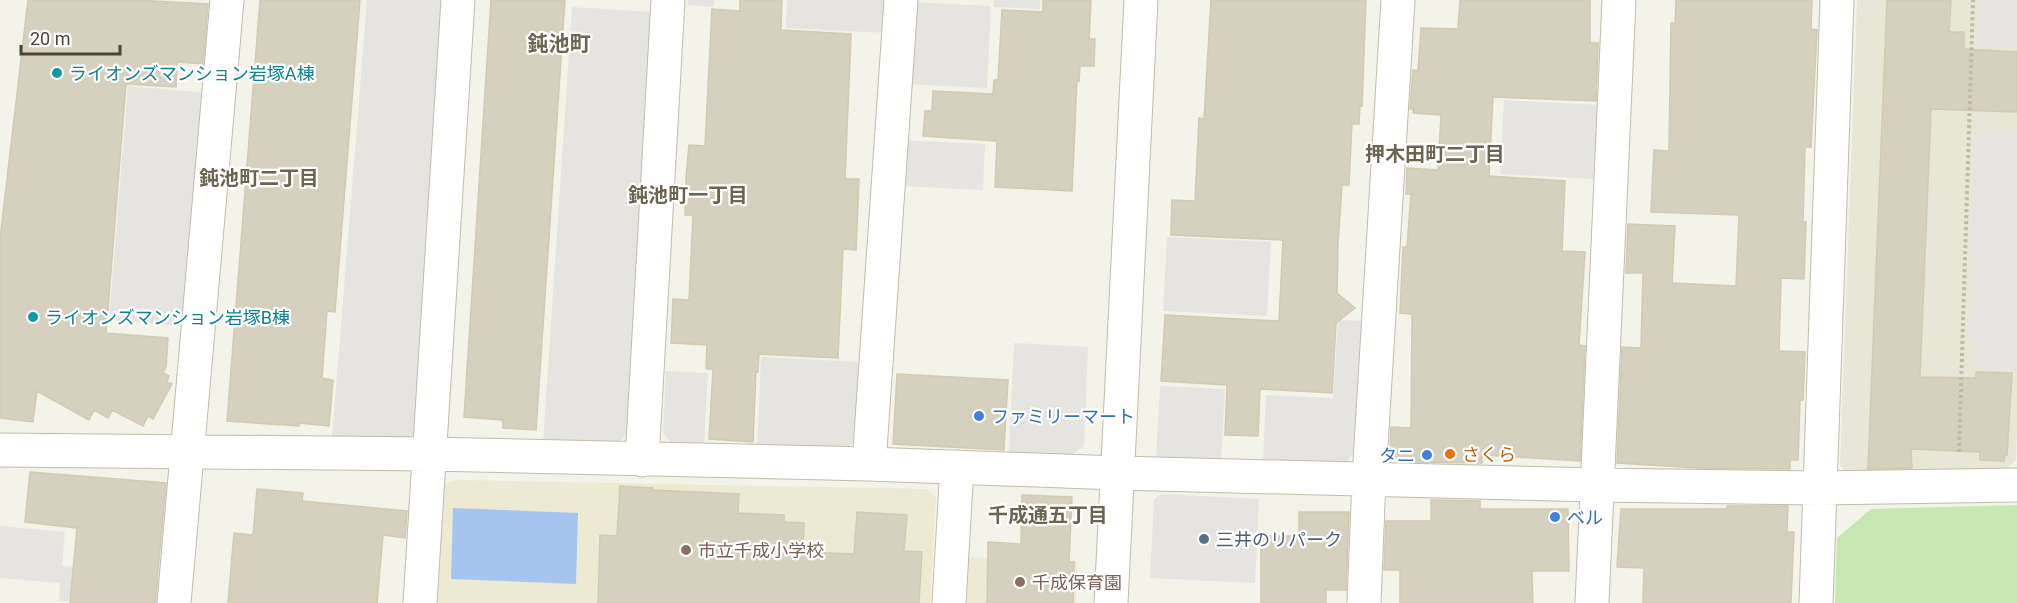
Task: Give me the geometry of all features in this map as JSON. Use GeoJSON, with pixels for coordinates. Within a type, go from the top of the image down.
{"type":"FeatureCollection","features":[{"type":"Feature","properties":{"kind":"street"},"geometry":{"type":"LineString","coordinates":[[174,603],[227,0]]}},
{"type":"Feature","properties":{"kind":"street"},"geometry":{"type":"LineString","coordinates":[[420,603],[458,0]]}},
{"type":"Feature","properties":{"kind":"street"},"geometry":{"type":"LineString","coordinates":[[642,460],[668,0]]}},
{"type":"Feature","properties":{"kind":"street"},"geometry":{"type":"LineString","coordinates":[[869,464],[901,0]]}},
{"type":"Feature","properties":{"kind":"street"},"geometry":{"type":"LineString","coordinates":[[1111,603],[1141,0]]}},
{"type":"Feature","properties":{"kind":"street"},"geometry":{"type":"LineString","coordinates":[[1364,603],[1369,479],[1398,0]]}},
{"type":"Feature","properties":{"kind":"street"},"geometry":{"type":"LineString","coordinates":[[1592,603],[1619,0]]}},
{"type":"Feature","properties":{"kind":"street"},"geometry":{"type":"LineString","coordinates":[[1816,603],[1837,0]]}},
{"type":"Feature","properties":{"kind":"street"},"geometry":{"type":"LineString","coordinates":[[0,450],[430,454],[1596,485],[1820,488],[2017,485]]}},
{"type":"Feature","properties":{"kind":"street"},"geometry":{"type":"LineString","coordinates":[[950,603],[957,467]]}},
{"type":"Feature","properties":{"kind":"path"},"geometry":{"type":"LineString","coordinates":[[1958,486],[1973,0]]}},
{"type":"Feature","properties":{"kind":"shaded area"},"geometry":{"type":"Polygon","coordinates":[[[367,0],[445,0],[417,430],[408,440],[332,437],[367,0]]]}},
{"type":"Feature","properties":{"kind":"shaded area"},"geometry":{"type":"Polygon","coordinates":[[[688,0],[714,0],[714,7],[687,5],[688,0]]]}},
{"type":"Feature","properties":{"kind":"shaded area"},"geometry":{"type":"Polygon","coordinates":[[[787,0],[886,0],[885,33],[786,28],[787,0]]]}},
{"type":"Feature","properties":{"kind":"shaded area"},"geometry":{"type":"Polygon","coordinates":[[[994,0],[1040,0],[1040,9],[994,7],[994,0]]]}},
{"type":"Feature","properties":{"kind":"shaded area"},"geometry":{"type":"Polygon","coordinates":[[[1857,0],[2017,0],[2017,427],[2016,460],[2005,470],[1847,473],[1840,466],[1857,0]]]}},
{"type":"Feature","properties":{"kind":"shaded area"},"geometry":{"type":"Polygon","coordinates":[[[1980,0],[2017,0],[2017,48],[1978,47],[1980,0]]]}},
{"type":"Feature","properties":{"kind":"shaded area"},"geometry":{"type":"Polygon","coordinates":[[[910,2],[991,6],[987,88],[906,84],[910,2]]]}},
{"type":"Feature","properties":{"kind":"shaded area"},"geometry":{"type":"Polygon","coordinates":[[[572,7],[652,12],[627,431],[619,444],[543,444],[572,7]]]}},
{"type":"Feature","properties":{"kind":"shaded area"},"geometry":{"type":"Polygon","coordinates":[[[128,86],[208,93],[189,327],[109,320],[128,86]]]}},
{"type":"Feature","properties":{"kind":"shaded area"},"geometry":{"type":"Polygon","coordinates":[[[1504,100],[1598,105],[1594,179],[1500,174],[1504,100]]]}},
{"type":"Feature","properties":{"kind":"shaded area"},"geometry":{"type":"Polygon","coordinates":[[[1975,133],[2017,134],[2017,370],[1978,368],[1979,343],[1968,342],[1975,133]]]}},
{"type":"Feature","properties":{"kind":"shaded area"},"geometry":{"type":"Polygon","coordinates":[[[903,140],[985,144],[983,190],[900,186],[903,140]]]}},
{"type":"Feature","properties":{"kind":"shaded area"},"geometry":{"type":"Polygon","coordinates":[[[1167,237],[1271,242],[1267,316],[1163,311],[1167,237]]]}},
{"type":"Feature","properties":{"kind":"shaded area"},"geometry":{"type":"Polygon","coordinates":[[[1338,320],[1362,321],[1354,453],[1344,464],[1263,460],[1266,395],[1333,398],[1338,320]]]}},
{"type":"Feature","properties":{"kind":"shaded area"},"geometry":{"type":"Polygon","coordinates":[[[1014,343],[1088,347],[1084,446],[1069,457],[1009,454],[1014,343]]]}},
{"type":"Feature","properties":{"kind":"shaded area"},"geometry":{"type":"Polygon","coordinates":[[[761,357],[862,362],[858,438],[845,450],[757,448],[761,357]]]}},
{"type":"Feature","properties":{"kind":"shaded area"},"geometry":{"type":"Polygon","coordinates":[[[666,371],[708,373],[704,446],[673,445],[663,433],[666,371]]]}},
{"type":"Feature","properties":{"kind":"shaded area"},"geometry":{"type":"Polygon","coordinates":[[[1160,386],[1225,389],[1221,461],[1156,458],[1160,386]]]}},
{"type":"Feature","properties":{"kind":"shaded area","name":"市立千成小学校"},"geometry":{"type":"Polygon","coordinates":[[[457,480],[926,489],[936,497],[930,603],[434,603],[443,485],[457,480]]]}},
{"type":"Feature","properties":{"kind":"shaded area","name":"三井のリパーク"},"geometry":{"type":"Polygon","coordinates":[[[1160,494],[1259,499],[1255,583],[1150,578],[1154,500],[1160,494]]]}},
{"type":"Feature","properties":{"kind":"shaded area"},"geometry":{"type":"Polygon","coordinates":[[[0,526],[65,532],[62,566],[167,575],[164,603],[59,601],[60,583],[0,578],[0,526]]]}},
{"type":"Feature","properties":{"kind":"shaded area","name":"千成保育園"},"geometry":{"type":"Polygon","coordinates":[[[964,557],[1077,561],[1076,603],[962,603],[964,557]]]}},
{"type":"Feature","properties":{"kind":"green space"},"geometry":{"type":"Polygon","coordinates":[[[2017,505],[2017,603],[1835,603],[1837,538],[1871,509],[2017,505]]]}},
{"type":"Feature","properties":{"kind":"water"},"geometry":{"type":"Polygon","coordinates":[[[453,508],[578,513],[576,584],[451,579],[453,508]]]}},
{"type":"Feature","properties":{"kind":"building"},"geometry":{"type":"Polygon","coordinates":[[[28,0],[136,0],[208,4],[203,64],[177,62],[176,87],[126,84],[106,333],[168,338],[166,367],[163,373],[169,376],[167,382],[172,384],[153,419],[148,416],[143,426],[112,410],[108,418],[94,410],[89,420],[37,391],[33,422],[0,418],[0,239],[28,0]]]}},
{"type":"Feature","properties":{"kind":"building"},"geometry":{"type":"Polygon","coordinates":[[[260,0],[360,0],[335,312],[327,311],[322,378],[333,380],[329,426],[227,421],[260,0]]]}},
{"type":"Feature","properties":{"kind":"building"},"geometry":{"type":"Polygon","coordinates":[[[491,0],[565,0],[536,430],[503,428],[503,420],[464,417],[491,0]]]}},
{"type":"Feature","properties":{"kind":"building"},"geometry":{"type":"Polygon","coordinates":[[[740,0],[782,0],[781,30],[851,34],[845,179],[859,179],[856,250],[843,249],[838,358],[759,354],[753,442],[709,439],[713,369],[706,369],[707,345],[671,343],[673,299],[689,300],[693,215],[685,215],[686,178],[689,145],[705,146],[712,9],[740,11],[740,0]]]}},
{"type":"Feature","properties":{"kind":"building"},"geometry":{"type":"Polygon","coordinates":[[[1043,0],[1091,0],[1089,39],[1095,39],[1094,66],[1080,66],[1079,81],[1077,80],[1072,191],[995,187],[997,141],[923,136],[925,111],[932,111],[933,91],[993,94],[994,80],[998,80],[1002,10],[1043,12],[1043,0]]]}},
{"type":"Feature","properties":{"kind":"building"},"geometry":{"type":"Polygon","coordinates":[[[1211,0],[1366,0],[1362,106],[1360,106],[1359,124],[1352,124],[1349,185],[1342,185],[1338,244],[1337,293],[1355,308],[1336,323],[1332,393],[1260,389],[1258,436],[1225,435],[1227,385],[1161,381],[1165,315],[1279,321],[1283,240],[1171,235],[1172,200],[1195,201],[1199,118],[1204,119],[1211,0]]]}},
{"type":"Feature","properties":{"kind":"building"},"geometry":{"type":"Polygon","coordinates":[[[1460,0],[1590,0],[1590,43],[1598,43],[1596,101],[1493,97],[1489,176],[1565,181],[1562,251],[1585,252],[1579,345],[1585,346],[1580,461],[1482,455],[1482,463],[1416,462],[1398,461],[1390,452],[1391,427],[1411,428],[1412,314],[1400,313],[1403,247],[1407,247],[1411,194],[1406,194],[1407,168],[1438,170],[1441,115],[1413,113],[1413,109],[1410,109],[1413,70],[1418,71],[1421,28],[1458,29],[1460,0]]]}},
{"type":"Feature","properties":{"kind":"building"},"geometry":{"type":"Polygon","coordinates":[[[1676,0],[1812,0],[1811,29],[1817,30],[1811,147],[1805,147],[1804,279],[1781,278],[1779,351],[1805,352],[1803,400],[1800,400],[1798,460],[1790,460],[1790,469],[1699,468],[1617,463],[1622,347],[1641,348],[1643,273],[1626,273],[1628,224],[1675,226],[1672,283],[1736,286],[1739,215],[1651,212],[1654,150],[1669,151],[1671,23],[1675,23],[1676,0]]]}},
{"type":"Feature","properties":{"kind":"building"},"geometry":{"type":"Polygon","coordinates":[[[1887,0],[1951,0],[1949,32],[1964,32],[1964,49],[2017,52],[2017,112],[1931,109],[1920,377],[1976,378],[1976,372],[2012,373],[2007,455],[2004,461],[1980,460],[1980,452],[1911,449],[1912,468],[1868,469],[1887,0]]]}},
{"type":"Feature","properties":{"kind":"building"},"geometry":{"type":"Polygon","coordinates":[[[897,374],[1008,380],[1004,450],[893,444],[897,374]]]}},
{"type":"Feature","properties":{"kind":"building"},"geometry":{"type":"Polygon","coordinates":[[[30,472],[166,483],[155,603],[70,603],[77,528],[25,522],[30,472]]]}},
{"type":"Feature","properties":{"kind":"building"},"geometry":{"type":"Polygon","coordinates":[[[620,486],[653,488],[652,490],[739,494],[738,513],[784,515],[784,522],[804,523],[803,552],[854,554],[857,512],[907,515],[904,551],[922,552],[919,603],[598,603],[600,535],[617,536],[620,486]]]}},
{"type":"Feature","properties":{"kind":"building"},"geometry":{"type":"Polygon","coordinates":[[[257,489],[303,493],[302,501],[407,511],[405,538],[383,535],[377,603],[228,603],[234,533],[253,535],[257,489]]]}},
{"type":"Feature","properties":{"kind":"building"},"geometry":{"type":"Polygon","coordinates":[[[1022,495],[1072,497],[1069,562],[1074,562],[1073,603],[987,603],[988,542],[1021,544],[1022,495]]]}},
{"type":"Feature","properties":{"kind":"building"},"geometry":{"type":"Polygon","coordinates":[[[1431,500],[1480,501],[1480,509],[1568,509],[1569,571],[1532,571],[1533,603],[1400,603],[1400,570],[1384,570],[1386,521],[1431,521],[1431,500]]]}},
{"type":"Feature","properties":{"kind":"building"},"geometry":{"type":"Polygon","coordinates":[[[1727,506],[1788,506],[1787,532],[1794,532],[1791,603],[1643,603],[1644,568],[1617,567],[1621,509],[1727,509],[1727,506]]]}},
{"type":"Feature","properties":{"kind":"building"},"geometry":{"type":"Polygon","coordinates":[[[1299,512],[1349,512],[1346,590],[1326,590],[1326,603],[1261,603],[1261,536],[1299,536],[1299,512]]]}},
{"type":"Feature","properties":{"kind":"place","name":"ライオンズマンション岩塚A棟"},"geometry":{"type":"Point","coordinates":[57,73]}},
{"type":"Feature","properties":{"kind":"place","name":"ライオンズマンション岩塚B棟"},"geometry":{"type":"Point","coordinates":[33,317]}},
{"type":"Feature","properties":{"kind":"place","name":"ファミリーマート"},"geometry":{"type":"Point","coordinates":[979,416]}},
{"type":"Feature","properties":{"kind":"place","name":"さくら"},"geometry":{"type":"Point","coordinates":[1450,454]}},
{"type":"Feature","properties":{"kind":"place","name":"タニ"},"geometry":{"type":"Point","coordinates":[1427,455]}},
{"type":"Feature","properties":{"kind":"place","name":"ベル"},"geometry":{"type":"Point","coordinates":[1555,517]}},
{"type":"Feature","properties":{"kind":"place","name":"三井のリパーク"},"geometry":{"type":"Point","coordinates":[1204,539]}},
{"type":"Feature","properties":{"kind":"place","name":"市立千成小学校"},"geometry":{"type":"Point","coordinates":[686,550]}},
{"type":"Feature","properties":{"kind":"place","name":"千成保育園"},"geometry":{"type":"Point","coordinates":[1020,582]}},
{"type":"Feature","properties":{"kind":"district","name":"鈍池町"},"geometry":{"type":"Point","coordinates":[559,44]}},
{"type":"Feature","properties":{"kind":"district","name":"押木田町二丁目"},"geometry":{"type":"Point","coordinates":[1435,154]}},
{"type":"Feature","properties":{"kind":"district","name":"鈍池町二丁目"},"geometry":{"type":"Point","coordinates":[259,178]}},
{"type":"Feature","properties":{"kind":"district","name":"鈍池町一丁目"},"geometry":{"type":"Point","coordinates":[688,195]}},
{"type":"Feature","properties":{"kind":"district","name":"千成通五丁目"},"geometry":{"type":"Point","coordinates":[1048,515]}}]}
